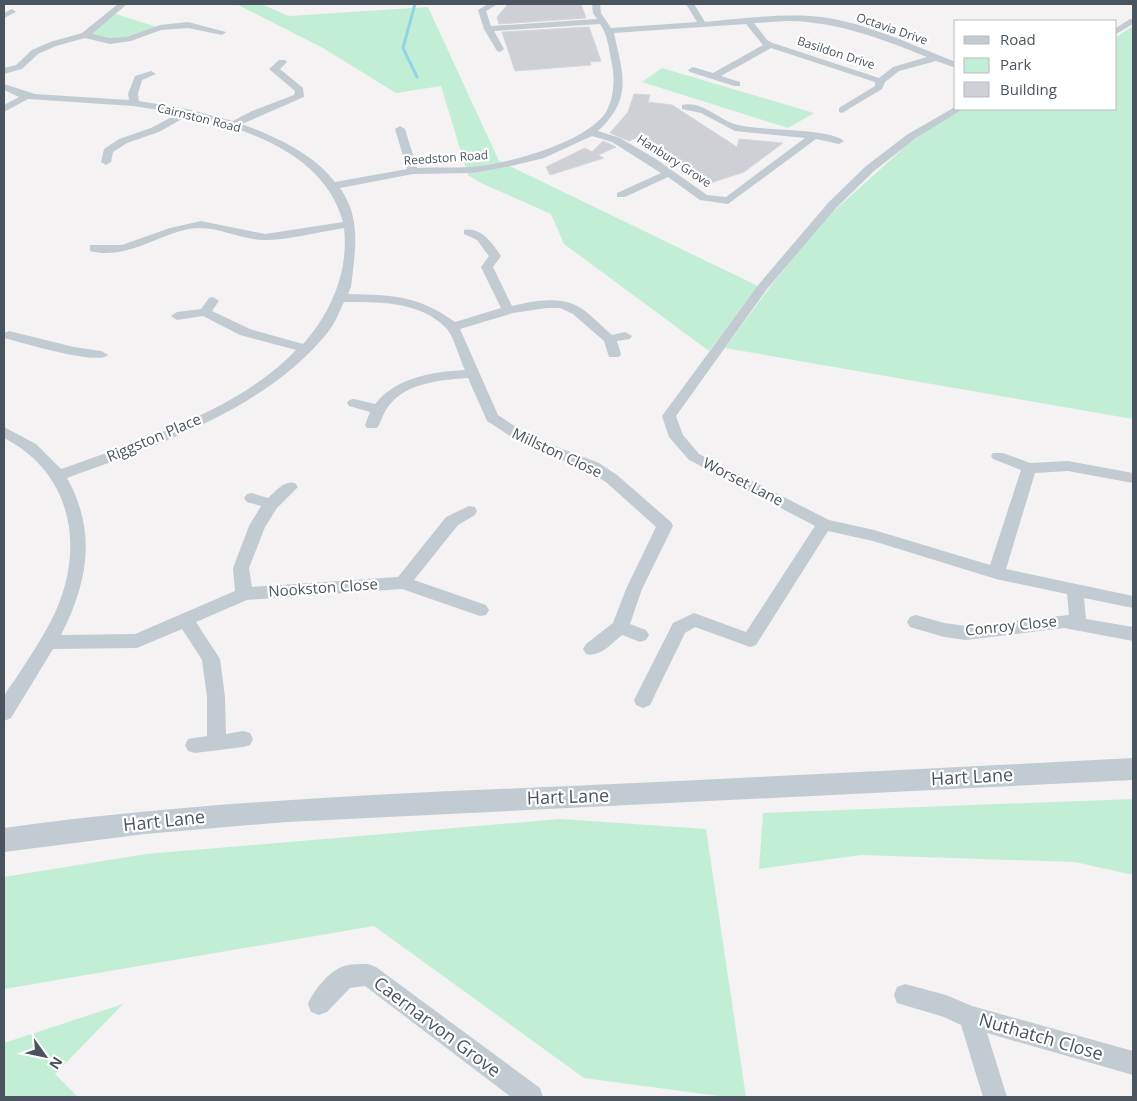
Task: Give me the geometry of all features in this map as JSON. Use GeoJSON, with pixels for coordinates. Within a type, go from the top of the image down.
{"type":"FeatureCollection","features":[{"type":"Feature","properties":{"kind":"street"},"geometry":{"type":"LineString","coordinates":[[4,71],[19,67],[36,52],[53,44],[85,35],[123,4]]}},
{"type":"Feature","properties":{"kind":"street"},"geometry":{"type":"LineString","coordinates":[[494,4],[482,10],[488,29],[500,49]]}},
{"type":"Feature","properties":{"kind":"street","name":"Reedston Road"},"geometry":{"type":"LineString","coordinates":[[334,186],[413,171],[472,170],[511,163],[540,156],[591,132],[609,115],[620,81],[609,31],[596,4]]}},
{"type":"Feature","properties":{"kind":"street"},"geometry":{"type":"LineString","coordinates":[[690,4],[703,25]]}},
{"type":"Feature","properties":{"kind":"street","name":"Octavia Drive"},"geometry":{"type":"LineString","coordinates":[[609,31],[815,18],[890,40],[954,64]]}},
{"type":"Feature","properties":{"kind":"street"},"geometry":{"type":"LineString","coordinates":[[488,29],[603,21]]}},
{"type":"Feature","properties":{"kind":"street","name":"Basildon Drive"},"geometry":{"type":"LineString","coordinates":[[748,21],[764,42],[770,46],[880,81],[879,87],[842,110]]}},
{"type":"Feature","properties":{"kind":"street"},"geometry":{"type":"LineString","coordinates":[[1117,30],[1133,21]]}},
{"type":"Feature","properties":{"kind":"street"},"geometry":{"type":"LineString","coordinates":[[85,35],[110,41],[128,40],[160,28],[188,25],[222,32]]}},
{"type":"Feature","properties":{"kind":"street"},"geometry":{"type":"LineString","coordinates":[[713,77],[770,46]]}},
{"type":"Feature","properties":{"kind":"street"},"geometry":{"type":"LineString","coordinates":[[880,81],[896,69],[935,58]]}},
{"type":"Feature","properties":{"kind":"street"},"geometry":{"type":"LineString","coordinates":[[233,125],[255,113],[282,105],[299,97],[300,90],[274,70],[282,62]]}},
{"type":"Feature","properties":{"kind":"street"},"geometry":{"type":"LineString","coordinates":[[694,70],[736,84]]}},
{"type":"Feature","properties":{"kind":"street"},"geometry":{"type":"LineString","coordinates":[[135,103],[133,94],[138,78],[151,74]]}},
{"type":"Feature","properties":{"kind":"street","name":"Cairnston Road"},"geometry":{"type":"LineString","coordinates":[[4,87],[27,96],[135,103],[233,125],[293,151],[314,165],[334,186],[345,205],[350,224],[351,264],[335,312],[307,349],[265,384],[246,395]]}},
{"type":"Feature","properties":{"kind":"street"},"geometry":{"type":"LineString","coordinates":[[4,109],[27,96]]}},
{"type":"Feature","properties":{"kind":"street"},"geometry":{"type":"LineString","coordinates":[[685,107],[704,111],[735,128],[814,136],[839,141]]}},
{"type":"Feature","properties":{"kind":"street","name":"Worset Lane"},"geometry":{"type":"LineString","coordinates":[[956,110],[899,144],[819,217],[767,281],[669,416],[676,437],[694,457],[824,524],[874,536],[996,573],[1133,602]]}},
{"type":"Feature","properties":{"kind":"street"},"geometry":{"type":"LineString","coordinates":[[106,162],[108,151],[123,141],[155,130],[186,113]]}},
{"type":"Feature","properties":{"kind":"street"},"geometry":{"type":"LineString","coordinates":[[400,129],[413,171]]}},
{"type":"Feature","properties":{"kind":"street","name":"Hanbury Grove"},"geometry":{"type":"LineString","coordinates":[[591,132],[616,140],[669,173],[704,198],[728,200],[814,136]]}},
{"type":"Feature","properties":{"kind":"street"},"geometry":{"type":"LineString","coordinates":[[621,194],[669,173]]}},
{"type":"Feature","properties":{"kind":"street"},"geometry":{"type":"LineString","coordinates":[[202,224],[202,218],[208,210]]}},
{"type":"Feature","properties":{"kind":"street"},"geometry":{"type":"LineString","coordinates":[[94,248],[126,255],[179,228],[202,224],[251,236],[265,237],[350,224]]}},
{"type":"Feature","properties":{"kind":"street"},"geometry":{"type":"LineString","coordinates":[[468,232],[486,235],[495,256],[487,267],[508,310]]}},
{"type":"Feature","properties":{"kind":"street"},"geometry":{"type":"LineString","coordinates":[[340,298],[395,299],[434,313],[453,327],[508,310],[544,305],[570,307],[583,314],[597,331],[610,339],[625,336]]}},
{"type":"Feature","properties":{"kind":"street"},"geometry":{"type":"LineString","coordinates":[[205,312],[213,301]]}},
{"type":"Feature","properties":{"kind":"street"},"geometry":{"type":"LineString","coordinates":[[176,316],[205,312],[246,332],[307,349]]}},
{"type":"Feature","properties":{"kind":"street","name":"Millston Close"},"geometry":{"type":"LineString","coordinates":[[453,327],[474,374],[486,408],[492,418],[526,440],[594,467],[612,479],[665,526],[634,589],[620,627]]}},
{"type":"Feature","properties":{"kind":"street"},"geometry":{"type":"LineString","coordinates":[[5,335],[74,352],[101,355]]}},
{"type":"Feature","properties":{"kind":"street"},"geometry":{"type":"LineString","coordinates":[[610,339],[614,354]]}},
{"type":"Feature","properties":{"kind":"street"},"geometry":{"type":"LineString","coordinates":[[63,364],[74,352]]}},
{"type":"Feature","properties":{"kind":"street"},"geometry":{"type":"LineString","coordinates":[[372,425],[377,409],[392,394],[415,381],[474,374]]}},
{"type":"Feature","properties":{"kind":"street","name":"Riggston Place"},"geometry":{"type":"LineString","coordinates":[[59,476],[167,434],[246,395]]}},
{"type":"Feature","properties":{"kind":"street"},"geometry":{"type":"LineString","coordinates":[[354,403],[377,409]]}},
{"type":"Feature","properties":{"kind":"street"},"geometry":{"type":"LineString","coordinates":[[4,432],[23,442],[45,458],[59,476],[72,502],[78,559],[68,603],[48,642],[4,713]]}},
{"type":"Feature","properties":{"kind":"street"},"geometry":{"type":"LineString","coordinates":[[998,456],[1028,468],[1068,466],[1133,478]]}},
{"type":"Feature","properties":{"kind":"street"},"geometry":{"type":"LineString","coordinates":[[996,573],[1028,468]]}},
{"type":"Feature","properties":{"kind":"street"},"geometry":{"type":"LineString","coordinates":[[244,594],[241,568],[257,526],[271,504],[290,487]]}},
{"type":"Feature","properties":{"kind":"street"},"geometry":{"type":"LineString","coordinates":[[252,498],[271,504]]}},
{"type":"Feature","properties":{"kind":"street"},"geometry":{"type":"LineString","coordinates":[[403,583],[452,522],[470,511]]}},
{"type":"Feature","properties":{"kind":"street"},"geometry":{"type":"LineString","coordinates":[[643,700],[679,628],[686,624],[694,620],[750,640],[824,524]]}},
{"type":"Feature","properties":{"kind":"street","name":"Nookston Close"},"geometry":{"type":"LineString","coordinates":[[48,642],[137,641],[244,594],[276,590],[403,583],[480,610]]}},
{"type":"Feature","properties":{"kind":"street","name":"Conroy Close"},"geometry":{"type":"LineString","coordinates":[[1075,589],[1078,623]]}},
{"type":"Feature","properties":{"kind":"street"},"geometry":{"type":"LineString","coordinates":[[185,620],[211,659],[216,697],[217,742]]}},
{"type":"Feature","properties":{"kind":"street","name":"Conroy Close"},"geometry":{"type":"LineString","coordinates":[[916,622],[940,630],[966,633],[1057,621],[1078,623],[1133,634]]}},
{"type":"Feature","properties":{"kind":"street"},"geometry":{"type":"LineString","coordinates":[[592,649],[620,627],[640,635]]}},
{"type":"Feature","properties":{"kind":"street"},"geometry":{"type":"LineString","coordinates":[[195,745],[243,739]]}},
{"type":"Feature","properties":{"kind":"street","name":"Hart Lane"},"geometry":{"type":"LineString","coordinates":[[4,840],[206,816],[440,802],[1133,769]]}},
{"type":"Feature","properties":{"kind":"street","name":"Caernarvon Grove"},"geometry":{"type":"LineString","coordinates":[[319,1004],[345,977],[368,975],[531,1097]]}},
{"type":"Feature","properties":{"kind":"street"},"geometry":{"type":"LineString","coordinates":[[905,995],[946,1006],[970,1017]]}},
{"type":"Feature","properties":{"kind":"street","name":"Nuthatch Close"},"geometry":{"type":"LineString","coordinates":[[970,1017],[1133,1063]]}},
{"type":"Feature","properties":{"kind":"street","name":"Nuthatch Close"},"geometry":{"type":"LineString","coordinates":[[970,1017],[995,1097]]}},
{"type":"Feature","properties":{"kind":"green space"},"geometry":{"type":"Polygon","coordinates":[[[236,4],[261,4],[289,16],[428,7],[499,161],[758,286],[709,351],[564,244],[551,214],[481,183],[468,175],[441,86],[396,93],[323,48],[236,4]]]}},
{"type":"Feature","properties":{"kind":"green space"},"geometry":{"type":"Polygon","coordinates":[[[113,13],[160,28],[141,36],[123,39],[105,39],[85,35],[113,13]]]}},
{"type":"Feature","properties":{"kind":"green space"},"geometry":{"type":"Polygon","coordinates":[[[1133,26],[1133,419],[725,348],[773,283],[826,218],[906,146],[942,119],[961,110],[1117,110],[1117,36],[1133,26]]]}},
{"type":"Feature","properties":{"kind":"green space"},"geometry":{"type":"Polygon","coordinates":[[[662,68],[814,113],[788,128],[642,82],[662,68]]]}},
{"type":"Feature","properties":{"kind":"green space"},"geometry":{"type":"Polygon","coordinates":[[[1133,799],[1133,875],[1075,862],[861,855],[759,869],[763,813],[1133,799]]]}},
{"type":"Feature","properties":{"kind":"green space"},"geometry":{"type":"Polygon","coordinates":[[[561,819],[706,829],[746,1097],[726,1097],[584,1078],[374,926],[4,989],[4,877],[146,854],[561,819]]]}},
{"type":"Feature","properties":{"kind":"green space"},"geometry":{"type":"Polygon","coordinates":[[[123,1004],[55,1074],[78,1097],[4,1097],[4,1043],[123,1004]]]}},
{"type":"Feature","properties":{"kind":"building"},"geometry":{"type":"Polygon","coordinates":[[[508,4],[581,4],[586,18],[499,24],[497,17],[508,4]]]}},
{"type":"Feature","properties":{"kind":"building"},"geometry":{"type":"Polygon","coordinates":[[[589,27],[601,61],[590,62],[591,65],[515,71],[502,32],[589,27]]]}},
{"type":"Feature","properties":{"kind":"building"},"geometry":{"type":"Polygon","coordinates":[[[634,94],[650,95],[648,102],[672,105],[737,147],[739,139],[783,143],[744,172],[707,184],[638,137],[629,141],[610,133],[628,112],[634,94]]]}},
{"type":"Feature","properties":{"kind":"building"},"geometry":{"type":"Polygon","coordinates":[[[603,141],[616,147],[598,155],[604,158],[550,175],[546,167],[585,148],[592,152],[603,141]]]}},
{"type":"Feature","properties":{"kind":"waterway"},"geometry":{"type":"LineString","coordinates":[[415,4],[403,48],[417,77]]}}]}
